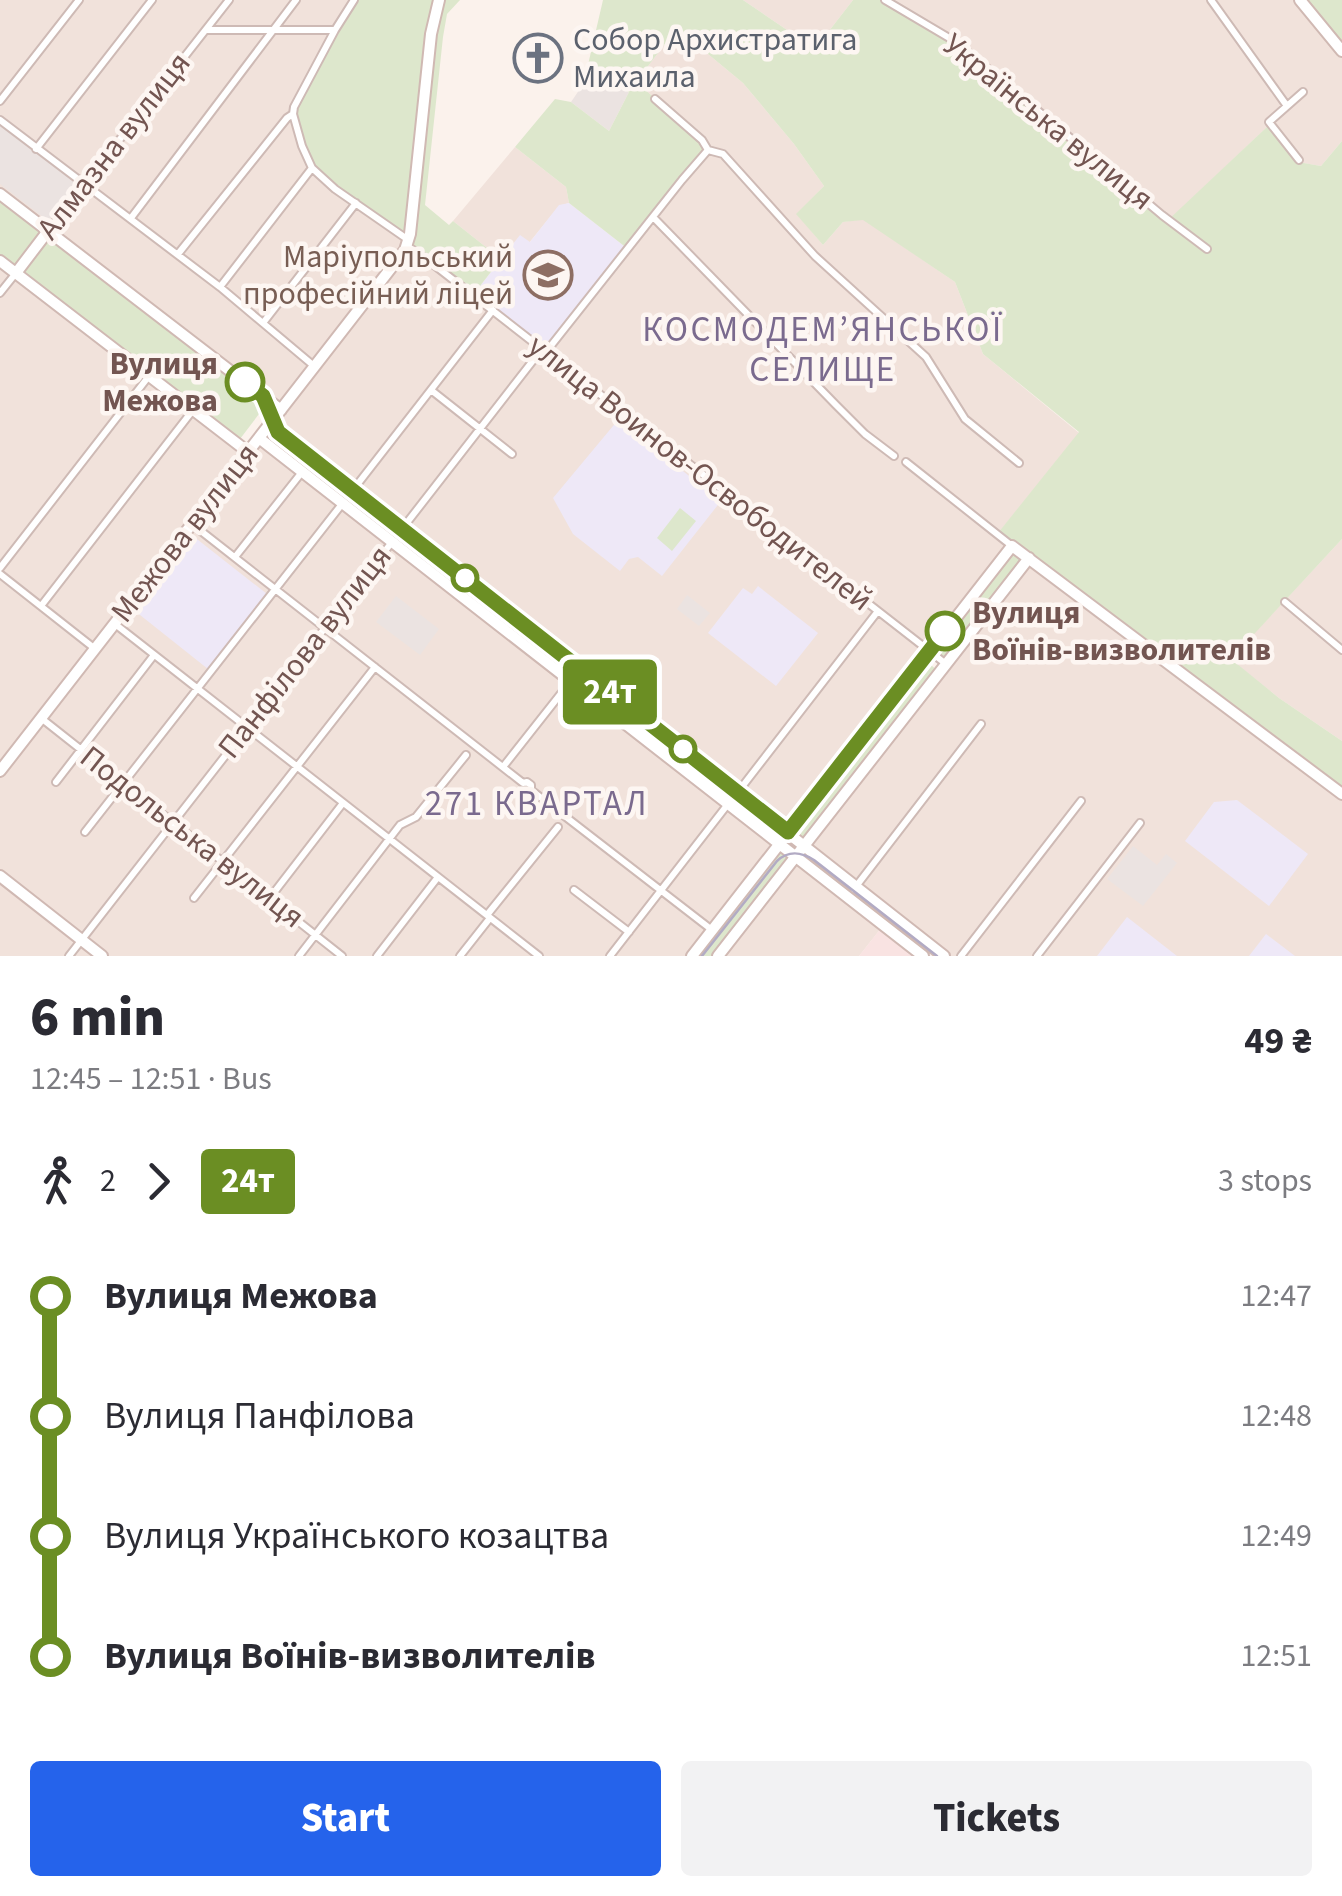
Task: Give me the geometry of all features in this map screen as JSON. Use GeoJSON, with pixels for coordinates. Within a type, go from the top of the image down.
{"type":"FeatureCollection","features":[{"type":"Feature","properties":{"kind":"street"},"geometry":{"type":"LineString","coordinates":[[0,102],[79,0]]}},
{"type":"Feature","properties":{"kind":"street"},"geometry":{"type":"LineString","coordinates":[[36,148],[152,0]]}},
{"type":"Feature","properties":{"kind":"street","name":"Алмазна вулиця"},"geometry":{"type":"LineString","coordinates":[[0,293],[229,0]]}},
{"type":"Feature","properties":{"kind":"street"},"geometry":{"type":"LineString","coordinates":[[131,218],[296,0]]}},
{"type":"Feature","properties":{"kind":"street"},"geometry":{"type":"LineString","coordinates":[[220,286],[312,168],[302,146],[294,107],[354,0]]}},
{"type":"Feature","properties":{"kind":"street"},"geometry":{"type":"LineString","coordinates":[[408,243],[431,34],[439,0]]}},
{"type":"Feature","properties":{"kind":"street","name":"Українська вулиця"},"geometry":{"type":"LineString","coordinates":[[885,0],[956,42],[1207,249]]}},
{"type":"Feature","properties":{"kind":"street"},"geometry":{"type":"LineString","coordinates":[[1211,0],[1288,106]]}},
{"type":"Feature","properties":{"kind":"street"},"geometry":{"type":"LineString","coordinates":[[1300,0],[1342,51]]}},
{"type":"Feature","properties":{"kind":"street"},"geometry":{"type":"LineString","coordinates":[[205,30],[335,30]]}},
{"type":"Feature","properties":{"kind":"street"},"geometry":{"type":"LineString","coordinates":[[1299,160],[1269,122],[1303,92]]}},
{"type":"Feature","properties":{"kind":"street"},"geometry":{"type":"LineString","coordinates":[[655,99],[702,140],[708,150],[727,158],[815,256],[926,357],[963,416],[1019,464]]}},
{"type":"Feature","properties":{"kind":"street"},"geometry":{"type":"LineString","coordinates":[[178,254],[294,114]]}},
{"type":"Feature","properties":{"kind":"street"},"geometry":{"type":"LineString","coordinates":[[0,120],[220,286],[315,366]]}},
{"type":"Feature","properties":{"kind":"street","name":"Панфілова вулиця"},"geometry":{"type":"LineString","coordinates":[[69,956],[480,428],[708,150]]}},
{"type":"Feature","properties":{"kind":"street","name":"улица Воинов-Освободителей"},"geometry":{"type":"LineString","coordinates":[[312,168],[946,664]]}},
{"type":"Feature","properties":{"kind":"street"},"geometry":{"type":"LineString","coordinates":[[0,194],[281,410]]}},
{"type":"Feature","properties":{"kind":"street"},"geometry":{"type":"LineString","coordinates":[[264,323],[356,203]]}},
{"type":"Feature","properties":{"kind":"street"},"geometry":{"type":"LineString","coordinates":[[653,217],[865,434],[894,456]]}},
{"type":"Feature","properties":{"kind":"street","name":"Межова вулиця"},"geometry":{"type":"LineString","coordinates":[[0,771],[273,426],[281,410],[408,243]]}},
{"type":"Feature","properties":{"kind":"street"},"geometry":{"type":"LineString","coordinates":[[0,260],[231,439],[258,444],[302,471],[923,956]]}},
{"type":"Feature","properties":{"kind":"street"},"geometry":{"type":"LineString","coordinates":[[353,490],[493,310]]}},
{"type":"Feature","properties":{"kind":"street"},"geometry":{"type":"LineString","coordinates":[[95,649],[0,571],[150,376]]}},
{"type":"Feature","properties":{"kind":"street"},"geometry":{"type":"LineString","coordinates":[[431,390],[512,454]]}},
{"type":"Feature","properties":{"kind":"street"},"geometry":{"type":"LineString","coordinates":[[263,396],[273,426],[944,956]]}},
{"type":"Feature","properties":{"kind":"street"},"geometry":{"type":"LineString","coordinates":[[41,606],[194,410]]}},
{"type":"Feature","properties":{"kind":"street"},"geometry":{"type":"LineString","coordinates":[[906,462],[1342,794]]}},
{"type":"Feature","properties":{"kind":"street"},"geometry":{"type":"LineString","coordinates":[[235,558],[302,471]]}},
{"type":"Feature","properties":{"kind":"street"},"geometry":{"type":"LineString","coordinates":[[84,832],[343,504]]}},
{"type":"Feature","properties":{"kind":"street"},"geometry":{"type":"LineString","coordinates":[[192,524],[712,930]]}},
{"type":"Feature","properties":{"kind":"street"},"geometry":{"type":"LineString","coordinates":[[692,956],[1012,546]]}},
{"type":"Feature","properties":{"kind":"street"},"geometry":{"type":"LineString","coordinates":[[718,956],[1029,558]]}},
{"type":"Feature","properties":{"kind":"street"},"geometry":{"type":"LineString","coordinates":[[454,590],[463,577]]}},
{"type":"Feature","properties":{"kind":"street"},"geometry":{"type":"LineString","coordinates":[[1284,602],[1342,650]]}},
{"type":"Feature","properties":{"kind":"street"},"geometry":{"type":"LineString","coordinates":[[738,792],[878,612]]}},
{"type":"Feature","properties":{"kind":"street"},"geometry":{"type":"LineString","coordinates":[[115,624],[534,955]]}},
{"type":"Feature","properties":{"kind":"street"},"geometry":{"type":"LineString","coordinates":[[56,782],[154,655]]}},
{"type":"Feature","properties":{"kind":"street"},"geometry":{"type":"LineString","coordinates":[[194,898],[375,667]]}},
{"type":"Feature","properties":{"kind":"street"},"geometry":{"type":"LineString","coordinates":[[503,767],[580,669]]}},
{"type":"Feature","properties":{"kind":"street","name":"Подольська вулиця"},"geometry":{"type":"LineString","coordinates":[[41,718],[342,956]]}},
{"type":"Feature","properties":{"kind":"street"},"geometry":{"type":"LineString","coordinates":[[848,897],[981,724]]}},
{"type":"Feature","properties":{"kind":"street"},"geometry":{"type":"LineString","coordinates":[[299,956],[400,825],[416,817],[466,755]]}},
{"type":"Feature","properties":{"kind":"street"},"geometry":{"type":"LineString","coordinates":[[961,956],[1081,801]]}},
{"type":"Feature","properties":{"kind":"street"},"geometry":{"type":"LineString","coordinates":[[269,899],[343,803]]}},
{"type":"Feature","properties":{"kind":"street"},"geometry":{"type":"LineString","coordinates":[[610,956],[728,804]]}},
{"type":"Feature","properties":{"kind":"street"},"geometry":{"type":"LineString","coordinates":[[1037,956],[1140,823]]}},
{"type":"Feature","properties":{"kind":"street"},"geometry":{"type":"LineString","coordinates":[[460,956],[558,826]]}},
{"type":"Feature","properties":{"kind":"street"},"geometry":{"type":"LineString","coordinates":[[0,876],[102,956]]}},
{"type":"Feature","properties":{"kind":"street"},"geometry":{"type":"LineString","coordinates":[[377,956],[438,877]]}},
{"type":"Feature","properties":{"kind":"street"},"geometry":{"type":"LineString","coordinates":[[574,890],[628,932]]}},
{"type":"Feature","properties":{"kind":"shaded area"},"geometry":{"type":"Polygon","coordinates":[[[0,0],[354,0],[356,203],[546,352],[707,143],[636,82],[671,36],[685,35],[743,83],[824,186],[797,214],[823,245],[843,222],[863,219],[955,282],[983,354],[1079,433],[996,536],[1009,546],[788,830],[280,431],[265,396],[0,192],[0,0]]]}},
{"type":"Feature","properties":{"kind":"shaded area"},"geometry":{"type":"Polygon","coordinates":[[[743,0],[853,0],[815,49],[743,0]]]}},
{"type":"Feature","properties":{"kind":"shaded area"},"geometry":{"type":"Polygon","coordinates":[[[880,0],[1300,0],[1342,51],[1342,141],[1321,166],[1297,162],[1268,126],[1166,223],[1055,127],[905,13],[880,0]]]}},
{"type":"Feature","properties":{"kind":"shaded area"},"geometry":{"type":"Polygon","coordinates":[[[587,69],[629,92],[609,131],[571,102],[584,83],[587,69]]]}},
{"type":"Feature","properties":{"kind":"shaded area"},"geometry":{"type":"Polygon","coordinates":[[[0,124],[76,181],[48,221],[0,184],[0,124]]]}},
{"type":"Feature","properties":{"kind":"shaded area"},"geometry":{"type":"Polygon","coordinates":[[[515,147],[566,187],[569,203],[559,206],[529,243],[520,236],[501,259],[453,221],[515,147]]]}},
{"type":"Feature","properties":{"kind":"shaded area","name":"Маріупольський професійний ліцей"},"geometry":{"type":"Polygon","coordinates":[[[569,203],[628,249],[546,352],[473,295],[520,235],[530,242],[559,205],[569,203]]]}},
{"type":"Feature","properties":{"kind":"shaded area"},"geometry":{"type":"Polygon","coordinates":[[[0,262],[232,441],[267,447],[776,845],[689,956],[107,956],[0,871],[0,262]]]}},
{"type":"Feature","properties":{"kind":"shaded area"},"geometry":{"type":"Polygon","coordinates":[[[618,420],[721,501],[662,576],[638,557],[629,559],[620,571],[573,534],[553,498],[618,420]]]}},
{"type":"Feature","properties":{"kind":"shaded area"},"geometry":{"type":"Polygon","coordinates":[[[193,536],[267,594],[208,669],[135,611],[193,536]]]}},
{"type":"Feature","properties":{"kind":"shaded area"},"geometry":{"type":"Polygon","coordinates":[[[1342,539],[1342,741],[1230,659],[1342,539]]]}},
{"type":"Feature","properties":{"kind":"shaded area"},"geometry":{"type":"Polygon","coordinates":[[[1029,561],[1342,796],[1342,956],[948,956],[806,845],[1029,561]]]}},
{"type":"Feature","properties":{"kind":"shaded area"},"geometry":{"type":"Polygon","coordinates":[[[758,586],[818,633],[776,686],[708,633],[743,588],[752,594],[758,586]]]}},
{"type":"Feature","properties":{"kind":"shaded area"},"geometry":{"type":"Polygon","coordinates":[[[687,595],[710,613],[699,626],[677,609],[687,595]]]}},
{"type":"Feature","properties":{"kind":"shaded area"},"geometry":{"type":"Polygon","coordinates":[[[396,596],[439,629],[420,655],[376,622],[396,596]]]}},
{"type":"Feature","properties":{"kind":"shaded area"},"geometry":{"type":"Polygon","coordinates":[[[1237,800],[1308,854],[1269,906],[1185,841],[1214,802],[1237,800]]]}},
{"type":"Feature","properties":{"kind":"shaded area"},"geometry":{"type":"Polygon","coordinates":[[[1133,846],[1157,865],[1166,854],[1177,863],[1143,906],[1107,879],[1133,846]]]}},
{"type":"Feature","properties":{"kind":"shaded area"},"geometry":{"type":"Polygon","coordinates":[[[795,859],[882,927],[859,956],[720,956],[795,859]]]}},
{"type":"Feature","properties":{"kind":"shaded area"},"geometry":{"type":"Polygon","coordinates":[[[0,884],[94,956],[0,956],[0,884]]]}},
{"type":"Feature","properties":{"kind":"shaded area"},"geometry":{"type":"Polygon","coordinates":[[[1127,917],[1177,956],[1097,956],[1127,917]]]}},
{"type":"Feature","properties":{"kind":"shaded area"},"geometry":{"type":"Polygon","coordinates":[[[882,927],[919,956],[859,956],[882,927]]]}},
{"type":"Feature","properties":{"kind":"shaded area"},"geometry":{"type":"Polygon","coordinates":[[[1266,934],[1295,956],[1249,956],[1266,934]]]}},
{"type":"Feature","properties":{"kind":"green space"},"geometry":{"type":"Polygon","coordinates":[[[354,0],[460,0],[447,14],[443,37],[425,205],[449,225],[453,221],[501,259],[473,295],[335,189],[307,159],[294,107],[354,0]]]}},
{"type":"Feature","properties":{"kind":"green space"},"geometry":{"type":"Polygon","coordinates":[[[603,0],[743,0],[815,49],[853,0],[880,0],[946,38],[1166,222],[1269,125],[1298,162],[1321,166],[1342,141],[1342,539],[1231,659],[1342,741],[1342,790],[998,533],[1079,432],[983,354],[955,282],[863,220],[843,222],[823,245],[796,214],[824,186],[743,83],[685,35],[671,36],[636,82],[707,143],[628,249],[569,203],[566,187],[515,147],[555,99],[571,102],[609,131],[629,92],[587,69],[603,0]]]}},
{"type":"Feature","properties":{"kind":"green space"},"geometry":{"type":"Polygon","coordinates":[[[1300,0],[1342,0],[1342,51],[1300,0]]]}},
{"type":"Feature","properties":{"kind":"green space"},"geometry":{"type":"Polygon","coordinates":[[[0,197],[261,397],[265,406],[240,439],[232,437],[0,259],[0,197]]]}},
{"type":"Feature","properties":{"kind":"green space"},"geometry":{"type":"Polygon","coordinates":[[[277,433],[786,833],[778,842],[269,443],[277,433]]]}},
{"type":"Feature","properties":{"kind":"green space"},"geometry":{"type":"Polygon","coordinates":[[[680,508],[696,521],[672,551],[657,538],[680,508]]]}},
{"type":"Feature","properties":{"kind":"green space"},"geometry":{"type":"Polygon","coordinates":[[[1012,549],[1026,559],[947,660],[934,649],[1012,549]]]}},
{"type":"Feature","properties":{"kind":"green space"},"geometry":{"type":"Polygon","coordinates":[[[925,660],[938,671],[804,843],[791,832],[925,660]]]}},
{"type":"Feature","properties":{"kind":"green space"},"geometry":{"type":"Polygon","coordinates":[[[779,847],[793,857],[715,956],[694,956],[779,847]]]}},
{"type":"Feature","properties":{"kind":"tram line"},"geometry":{"type":"LineString","coordinates":[[702,956],[777,861],[795,853],[814,860],[937,956]]}},
{"type":"Feature","properties":{"kind":"bus line","name":"24т"},"geometry":{"type":"LineString","coordinates":[[245,382],[263,396],[278,432],[788,832],[945,631]]}},
{"type":"Feature","properties":{"kind":"place","name":"Собор Архистратига Михаила"},"geometry":{"type":"Point","coordinates":[538,58]}},
{"type":"Feature","properties":{"kind":"place","name":"Маріупольський професійний ліцей"},"geometry":{"type":"Point","coordinates":[548,275]}},
{"type":"Feature","properties":{"kind":"place","name":"Вулиця Межова"},"geometry":{"type":"Point","coordinates":[245,382]}},
{"type":"Feature","properties":{"kind":"place","name":"Вулиця Воїнів-визволителів"},"geometry":{"type":"Point","coordinates":[945,631]}},
{"type":"Feature","properties":{"kind":"district","name":"КОСМОДЕМ’ЯНСЬКОЇ СЕЛИЩЕ"},"geometry":{"type":"Point","coordinates":[823,350]}},
{"type":"Feature","properties":{"kind":"district","name":"271 КВАРТАЛ"},"geometry":{"type":"Point","coordinates":[537,804]}}]}
